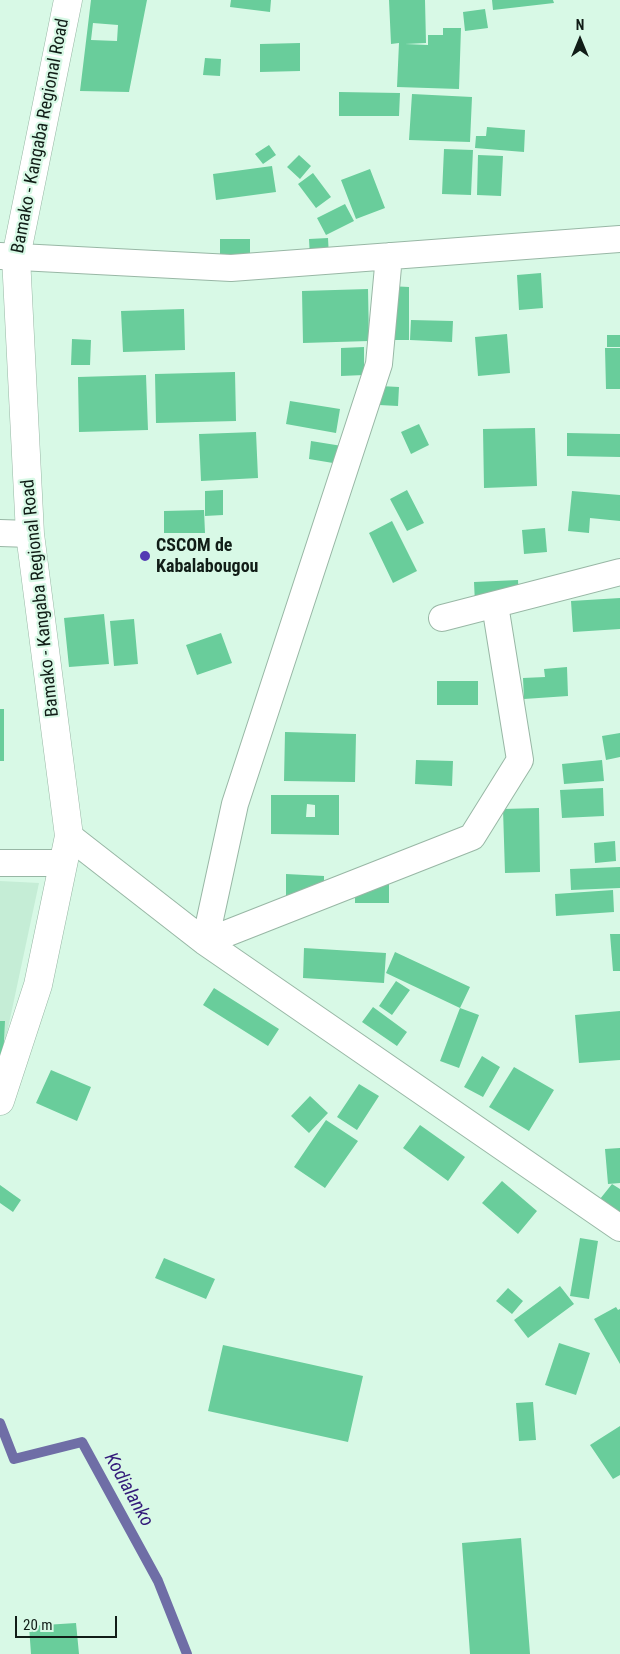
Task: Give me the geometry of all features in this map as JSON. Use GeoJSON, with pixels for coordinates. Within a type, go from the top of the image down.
{"type":"FeatureCollection","features":[{"type":"Feature","properties":{"kind":"street","name":"Bamako - Kangaba Regional Road"},"geometry":{"type":"LineString","coordinates":[[0,1101],[38,985],[69,836],[30,534],[8,256],[68,0]]}},
{"type":"Feature","properties":{"kind":"street"},"geometry":{"type":"LineString","coordinates":[[8,256],[232,268],[620,239]]}},
{"type":"Feature","properties":{"kind":"street"},"geometry":{"type":"LineString","coordinates":[[205,942],[235,804],[379,364],[389,256]]}},
{"type":"Feature","properties":{"kind":"street"},"geometry":{"type":"LineString","coordinates":[[0,533],[30,534]]}},
{"type":"Feature","properties":{"kind":"street"},"geometry":{"type":"LineString","coordinates":[[442,618],[620,572]]}},
{"type":"Feature","properties":{"kind":"street"},"geometry":{"type":"LineString","coordinates":[[205,942],[472,837],[520,760],[495,605]]}},
{"type":"Feature","properties":{"kind":"street"},"geometry":{"type":"LineString","coordinates":[[69,836],[205,942],[620,1228]]}},
{"type":"Feature","properties":{"kind":"street"},"geometry":{"type":"LineString","coordinates":[[0,863],[63,863]]}},
{"type":"Feature","properties":{"kind":"shaded area"},"geometry":{"type":"Polygon","coordinates":[[[0,881],[39,883],[4,1047],[0,1053],[0,881]]]}},
{"type":"Feature","properties":{"kind":"building"},"geometry":{"type":"Polygon","coordinates":[[[91,0],[147,0],[129,92],[80,91],[91,0]],[[93,23],[91,40],[117,41],[118,25],[93,23]]]}},
{"type":"Feature","properties":{"kind":"building"},"geometry":{"type":"Polygon","coordinates":[[[231,0],[271,0],[270,12],[230,7],[231,0]]]}},
{"type":"Feature","properties":{"kind":"building"},"geometry":{"type":"Polygon","coordinates":[[[389,0],[425,0],[426,43],[405,44],[428,45],[428,35],[443,35],[443,28],[461,28],[459,89],[397,87],[399,43],[391,44],[389,0]]]}},
{"type":"Feature","properties":{"kind":"building"},"geometry":{"type":"Polygon","coordinates":[[[492,0],[553,0],[554,3],[493,10],[492,0]]]}},
{"type":"Feature","properties":{"kind":"building"},"geometry":{"type":"Polygon","coordinates":[[[485,9],[488,28],[465,31],[463,12],[485,9]]]}},
{"type":"Feature","properties":{"kind":"building"},"geometry":{"type":"Polygon","coordinates":[[[300,43],[300,71],[260,72],[260,44],[300,43]]]}},
{"type":"Feature","properties":{"kind":"building"},"geometry":{"type":"Polygon","coordinates":[[[205,58],[221,59],[220,76],[203,75],[205,58]]]}},
{"type":"Feature","properties":{"kind":"building"},"geometry":{"type":"Polygon","coordinates":[[[339,92],[400,93],[399,116],[339,116],[339,92]]]}},
{"type":"Feature","properties":{"kind":"building"},"geometry":{"type":"Polygon","coordinates":[[[412,94],[472,97],[470,142],[409,140],[412,94]]]}},
{"type":"Feature","properties":{"kind":"building"},"geometry":{"type":"Polygon","coordinates":[[[487,127],[525,130],[524,152],[475,148],[476,136],[486,136],[487,127]]]}},
{"type":"Feature","properties":{"kind":"building"},"geometry":{"type":"Polygon","coordinates":[[[269,145],[276,155],[263,164],[255,154],[269,145]]]}},
{"type":"Feature","properties":{"kind":"building"},"geometry":{"type":"Polygon","coordinates":[[[444,149],[473,150],[471,195],[442,194],[444,149]]]}},
{"type":"Feature","properties":{"kind":"building"},"geometry":{"type":"Polygon","coordinates":[[[299,155],[311,166],[300,179],[287,167],[299,155]]]}},
{"type":"Feature","properties":{"kind":"building"},"geometry":{"type":"Polygon","coordinates":[[[478,155],[503,156],[501,196],[477,195],[478,155]]]}},
{"type":"Feature","properties":{"kind":"building"},"geometry":{"type":"Polygon","coordinates":[[[272,166],[276,192],[216,200],[213,174],[272,166]]]}},
{"type":"Feature","properties":{"kind":"building"},"geometry":{"type":"Polygon","coordinates":[[[370,169],[385,208],[356,219],[341,180],[370,169]]]}},
{"type":"Feature","properties":{"kind":"building"},"geometry":{"type":"Polygon","coordinates":[[[313,173],[331,197],[316,208],[298,184],[313,173]]]}},
{"type":"Feature","properties":{"kind":"building"},"geometry":{"type":"Polygon","coordinates":[[[345,204],[354,221],[326,235],[317,218],[345,204]]]}},
{"type":"Feature","properties":{"kind":"building"},"geometry":{"type":"Polygon","coordinates":[[[328,238],[329,257],[310,258],[309,239],[328,238]]]}},
{"type":"Feature","properties":{"kind":"building"},"geometry":{"type":"Polygon","coordinates":[[[220,239],[250,239],[250,260],[220,260],[220,239]]]}},
{"type":"Feature","properties":{"kind":"building"},"geometry":{"type":"Polygon","coordinates":[[[541,273],[543,308],[519,310],[517,275],[541,273]]]}},
{"type":"Feature","properties":{"kind":"building"},"geometry":{"type":"Polygon","coordinates":[[[389,286],[409,287],[409,340],[388,340],[389,286]]]}},
{"type":"Feature","properties":{"kind":"building"},"geometry":{"type":"Polygon","coordinates":[[[368,289],[369,341],[303,343],[302,291],[368,289]]]}},
{"type":"Feature","properties":{"kind":"building"},"geometry":{"type":"Polygon","coordinates":[[[184,309],[185,350],[123,352],[121,311],[184,309]]]}},
{"type":"Feature","properties":{"kind":"building"},"geometry":{"type":"Polygon","coordinates":[[[411,320],[453,321],[452,342],[410,340],[411,320]]]}},
{"type":"Feature","properties":{"kind":"building"},"geometry":{"type":"Polygon","coordinates":[[[507,334],[510,373],[478,376],[475,337],[507,334]]]}},
{"type":"Feature","properties":{"kind":"building"},"geometry":{"type":"Polygon","coordinates":[[[607,335],[620,335],[620,347],[607,347],[607,335]]]}},
{"type":"Feature","properties":{"kind":"building"},"geometry":{"type":"Polygon","coordinates":[[[72,339],[91,340],[90,365],[71,365],[72,339]]]}},
{"type":"Feature","properties":{"kind":"building"},"geometry":{"type":"Polygon","coordinates":[[[364,347],[364,375],[341,376],[341,348],[364,347]]]}},
{"type":"Feature","properties":{"kind":"building"},"geometry":{"type":"Polygon","coordinates":[[[605,348],[620,348],[620,389],[606,389],[605,348]]]}},
{"type":"Feature","properties":{"kind":"building"},"geometry":{"type":"Polygon","coordinates":[[[235,372],[236,421],[156,423],[155,374],[235,372]]]}},
{"type":"Feature","properties":{"kind":"building"},"geometry":{"type":"Polygon","coordinates":[[[146,375],[148,430],[79,432],[78,377],[146,375]]]}},
{"type":"Feature","properties":{"kind":"building"},"geometry":{"type":"Polygon","coordinates":[[[380,386],[399,387],[398,406],[379,405],[380,386]]]}},
{"type":"Feature","properties":{"kind":"building"},"geometry":{"type":"Polygon","coordinates":[[[290,401],[340,409],[336,433],[286,424],[290,401]]]}},
{"type":"Feature","properties":{"kind":"building"},"geometry":{"type":"Polygon","coordinates":[[[419,424],[429,445],[411,454],[401,432],[419,424]]]}},
{"type":"Feature","properties":{"kind":"building"},"geometry":{"type":"Polygon","coordinates":[[[535,428],[537,486],[484,488],[483,429],[535,428]]]}},
{"type":"Feature","properties":{"kind":"building"},"geometry":{"type":"Polygon","coordinates":[[[256,432],[258,478],[201,481],[199,434],[256,432]]]}},
{"type":"Feature","properties":{"kind":"building"},"geometry":{"type":"Polygon","coordinates":[[[567,433],[620,434],[620,457],[567,456],[567,433]]]}},
{"type":"Feature","properties":{"kind":"building"},"geometry":{"type":"Polygon","coordinates":[[[311,441],[342,446],[339,464],[309,459],[311,441]]]}},
{"type":"Feature","properties":{"kind":"building"},"geometry":{"type":"Polygon","coordinates":[[[223,490],[223,515],[205,516],[205,491],[223,490]]]}},
{"type":"Feature","properties":{"kind":"building"},"geometry":{"type":"Polygon","coordinates":[[[407,490],[424,523],[407,531],[390,499],[407,490]]]}},
{"type":"Feature","properties":{"kind":"building"},"geometry":{"type":"Polygon","coordinates":[[[572,491],[620,495],[620,521],[590,518],[589,533],[568,531],[572,491]]]}},
{"type":"Feature","properties":{"kind":"building"},"geometry":{"type":"Polygon","coordinates":[[[204,510],[205,533],[164,533],[164,511],[204,510]]]}},
{"type":"Feature","properties":{"kind":"building"},"geometry":{"type":"Polygon","coordinates":[[[392,521],[417,571],[393,583],[369,533],[392,521]]]}},
{"type":"Feature","properties":{"kind":"building"},"geometry":{"type":"Polygon","coordinates":[[[545,528],[547,552],[524,554],[522,530],[545,528]]]}},
{"type":"Feature","properties":{"kind":"building"},"geometry":{"type":"Polygon","coordinates":[[[518,580],[519,602],[475,604],[474,582],[518,580]]]}},
{"type":"Feature","properties":{"kind":"building"},"geometry":{"type":"Polygon","coordinates":[[[620,598],[620,629],[573,632],[571,601],[620,598]]]}},
{"type":"Feature","properties":{"kind":"building"},"geometry":{"type":"Polygon","coordinates":[[[104,614],[109,664],[69,667],[64,618],[104,614]]]}},
{"type":"Feature","properties":{"kind":"building"},"geometry":{"type":"Polygon","coordinates":[[[134,619],[138,664],[114,666],[110,621],[134,619]]]}},
{"type":"Feature","properties":{"kind":"building"},"geometry":{"type":"Polygon","coordinates":[[[221,633],[232,663],[197,675],[186,645],[221,633]]]}},
{"type":"Feature","properties":{"kind":"building"},"geometry":{"type":"Polygon","coordinates":[[[567,667],[568,696],[524,699],[523,678],[545,677],[544,669],[567,667]]]}},
{"type":"Feature","properties":{"kind":"building"},"geometry":{"type":"Polygon","coordinates":[[[437,681],[478,681],[478,705],[437,705],[437,681]]]}},
{"type":"Feature","properties":{"kind":"building"},"geometry":{"type":"Polygon","coordinates":[[[0,709],[4,709],[4,761],[0,761],[0,709]]]}},
{"type":"Feature","properties":{"kind":"building"},"geometry":{"type":"Polygon","coordinates":[[[285,732],[356,734],[355,782],[284,781],[285,732]]]}},
{"type":"Feature","properties":{"kind":"building"},"geometry":{"type":"Polygon","coordinates":[[[620,733],[620,757],[606,760],[602,736],[620,733]]]}},
{"type":"Feature","properties":{"kind":"building"},"geometry":{"type":"Polygon","coordinates":[[[416,760],[453,761],[452,786],[415,784],[416,760]]]}},
{"type":"Feature","properties":{"kind":"building"},"geometry":{"type":"Polygon","coordinates":[[[602,760],[604,781],[564,784],[562,764],[602,760]]]}},
{"type":"Feature","properties":{"kind":"building"},"geometry":{"type":"Polygon","coordinates":[[[603,788],[604,816],[562,818],[560,790],[603,788]]]}},
{"type":"Feature","properties":{"kind":"building"},"geometry":{"type":"Polygon","coordinates":[[[271,795],[339,795],[339,835],[271,834],[271,795]],[[307,804],[306,817],[315,817],[315,805],[307,804]]]}},
{"type":"Feature","properties":{"kind":"building"},"geometry":{"type":"Polygon","coordinates":[[[539,808],[540,872],[505,873],[503,809],[539,808]]]}},
{"type":"Feature","properties":{"kind":"building"},"geometry":{"type":"Polygon","coordinates":[[[615,841],[616,861],[595,863],[594,843],[615,841]]]}},
{"type":"Feature","properties":{"kind":"building"},"geometry":{"type":"Polygon","coordinates":[[[620,867],[620,888],[571,890],[570,869],[620,867]]]}},
{"type":"Feature","properties":{"kind":"building"},"geometry":{"type":"Polygon","coordinates":[[[286,874],[324,876],[324,902],[286,901],[286,874]]]}},
{"type":"Feature","properties":{"kind":"building"},"geometry":{"type":"Polygon","coordinates":[[[355,881],[389,881],[389,903],[355,903],[355,881]]]}},
{"type":"Feature","properties":{"kind":"building"},"geometry":{"type":"Polygon","coordinates":[[[613,890],[614,912],[556,916],[555,894],[613,890]]]}},
{"type":"Feature","properties":{"kind":"building"},"geometry":{"type":"Polygon","coordinates":[[[610,934],[620,934],[620,971],[613,971],[610,934]]]}},
{"type":"Feature","properties":{"kind":"building"},"geometry":{"type":"Polygon","coordinates":[[[304,948],[386,953],[384,983],[303,978],[304,948]]]}},
{"type":"Feature","properties":{"kind":"building"},"geometry":{"type":"Polygon","coordinates":[[[395,952],[470,987],[460,1008],[386,973],[395,952]]]}},
{"type":"Feature","properties":{"kind":"building"},"geometry":{"type":"Polygon","coordinates":[[[396,981],[410,990],[392,1015],[379,1006],[396,981]]]}},
{"type":"Feature","properties":{"kind":"building"},"geometry":{"type":"Polygon","coordinates":[[[214,988],[279,1029],[268,1046],[203,1005],[214,988]]]}},
{"type":"Feature","properties":{"kind":"building"},"geometry":{"type":"Polygon","coordinates":[[[373,1007],[407,1032],[397,1046],[362,1022],[373,1007]]]}},
{"type":"Feature","properties":{"kind":"building"},"geometry":{"type":"Polygon","coordinates":[[[460,1008],[479,1015],[459,1068],[440,1061],[460,1008]]]}},
{"type":"Feature","properties":{"kind":"building"},"geometry":{"type":"Polygon","coordinates":[[[620,1011],[620,1060],[579,1063],[575,1015],[620,1011]]]}},
{"type":"Feature","properties":{"kind":"building"},"geometry":{"type":"Polygon","coordinates":[[[0,1021],[5,1021],[3,1059],[0,1059],[0,1021]]]}},
{"type":"Feature","properties":{"kind":"building"},"geometry":{"type":"Polygon","coordinates":[[[482,1056],[500,1067],[483,1097],[464,1087],[482,1056]]]}},
{"type":"Feature","properties":{"kind":"building"},"geometry":{"type":"Polygon","coordinates":[[[514,1067],[554,1090],[529,1131],[489,1107],[514,1067]]]}},
{"type":"Feature","properties":{"kind":"building"},"geometry":{"type":"Polygon","coordinates":[[[51,1070],[91,1087],[77,1121],[36,1103],[51,1070]]]}},
{"type":"Feature","properties":{"kind":"building"},"geometry":{"type":"Polygon","coordinates":[[[359,1084],[379,1096],[357,1130],[337,1117],[359,1084]]]}},
{"type":"Feature","properties":{"kind":"building"},"geometry":{"type":"Polygon","coordinates":[[[310,1096],[328,1113],[309,1133],[291,1116],[310,1096]]]}},
{"type":"Feature","properties":{"kind":"building"},"geometry":{"type":"Polygon","coordinates":[[[326,1120],[358,1141],[325,1188],[294,1167],[326,1120]]]}},
{"type":"Feature","properties":{"kind":"building"},"geometry":{"type":"Polygon","coordinates":[[[420,1125],[465,1157],[448,1181],[403,1148],[420,1125]]]}},
{"type":"Feature","properties":{"kind":"building"},"geometry":{"type":"Polygon","coordinates":[[[620,1148],[620,1183],[608,1184],[605,1149],[620,1148]]]}},
{"type":"Feature","properties":{"kind":"building"},"geometry":{"type":"Polygon","coordinates":[[[502,1181],[537,1211],[518,1234],[482,1203],[502,1181]]]}},
{"type":"Feature","properties":{"kind":"building"},"geometry":{"type":"Polygon","coordinates":[[[612,1184],[620,1189],[620,1215],[600,1199],[612,1184]]]}},
{"type":"Feature","properties":{"kind":"building"},"geometry":{"type":"Polygon","coordinates":[[[0,1185],[21,1200],[13,1212],[0,1203],[0,1185]]]}},
{"type":"Feature","properties":{"kind":"building"},"geometry":{"type":"Polygon","coordinates":[[[580,1238],[598,1241],[589,1299],[570,1296],[580,1238]]]}},
{"type":"Feature","properties":{"kind":"building"},"geometry":{"type":"Polygon","coordinates":[[[164,1258],[215,1279],[206,1299],[155,1278],[164,1258]]]}},
{"type":"Feature","properties":{"kind":"building"},"geometry":{"type":"Polygon","coordinates":[[[560,1286],[574,1304],[528,1338],[514,1320],[560,1286]]]}},
{"type":"Feature","properties":{"kind":"building"},"geometry":{"type":"Polygon","coordinates":[[[508,1288],[523,1301],[512,1314],[496,1301],[508,1288]]]}},
{"type":"Feature","properties":{"kind":"building"},"geometry":{"type":"Polygon","coordinates":[[[616,1307],[618,1310],[620,1309],[620,1364],[594,1319],[616,1307]]]}},
{"type":"Feature","properties":{"kind":"building"},"geometry":{"type":"Polygon","coordinates":[[[559,1343],[590,1353],[576,1395],[545,1385],[559,1343]]]}},
{"type":"Feature","properties":{"kind":"building"},"geometry":{"type":"Polygon","coordinates":[[[223,1345],[363,1376],[348,1442],[208,1411],[223,1345]]]}},
{"type":"Feature","properties":{"kind":"building"},"geometry":{"type":"Polygon","coordinates":[[[533,1402],[536,1440],[519,1441],[516,1403],[533,1402]]]}},
{"type":"Feature","properties":{"kind":"building"},"geometry":{"type":"Polygon","coordinates":[[[620,1426],[620,1475],[613,1479],[590,1445],[620,1426]]]}},
{"type":"Feature","properties":{"kind":"building"},"geometry":{"type":"Polygon","coordinates":[[[521,1538],[530,1654],[470,1654],[462,1543],[521,1538]]]}},
{"type":"Feature","properties":{"kind":"building"},"geometry":{"type":"Polygon","coordinates":[[[76,1623],[79,1654],[31,1654],[29,1626],[76,1623]]]}},
{"type":"Feature","properties":{"kind":"waterway","name":"Kodialanko"},"geometry":{"type":"LineString","coordinates":[[0,1423],[14,1459],[82,1442],[158,1581],[187,1654]]}},
{"type":"Feature","properties":{"kind":"place","name":"CSCOM de Kabalabougou"},"geometry":{"type":"Point","coordinates":[145,556]}}]}
